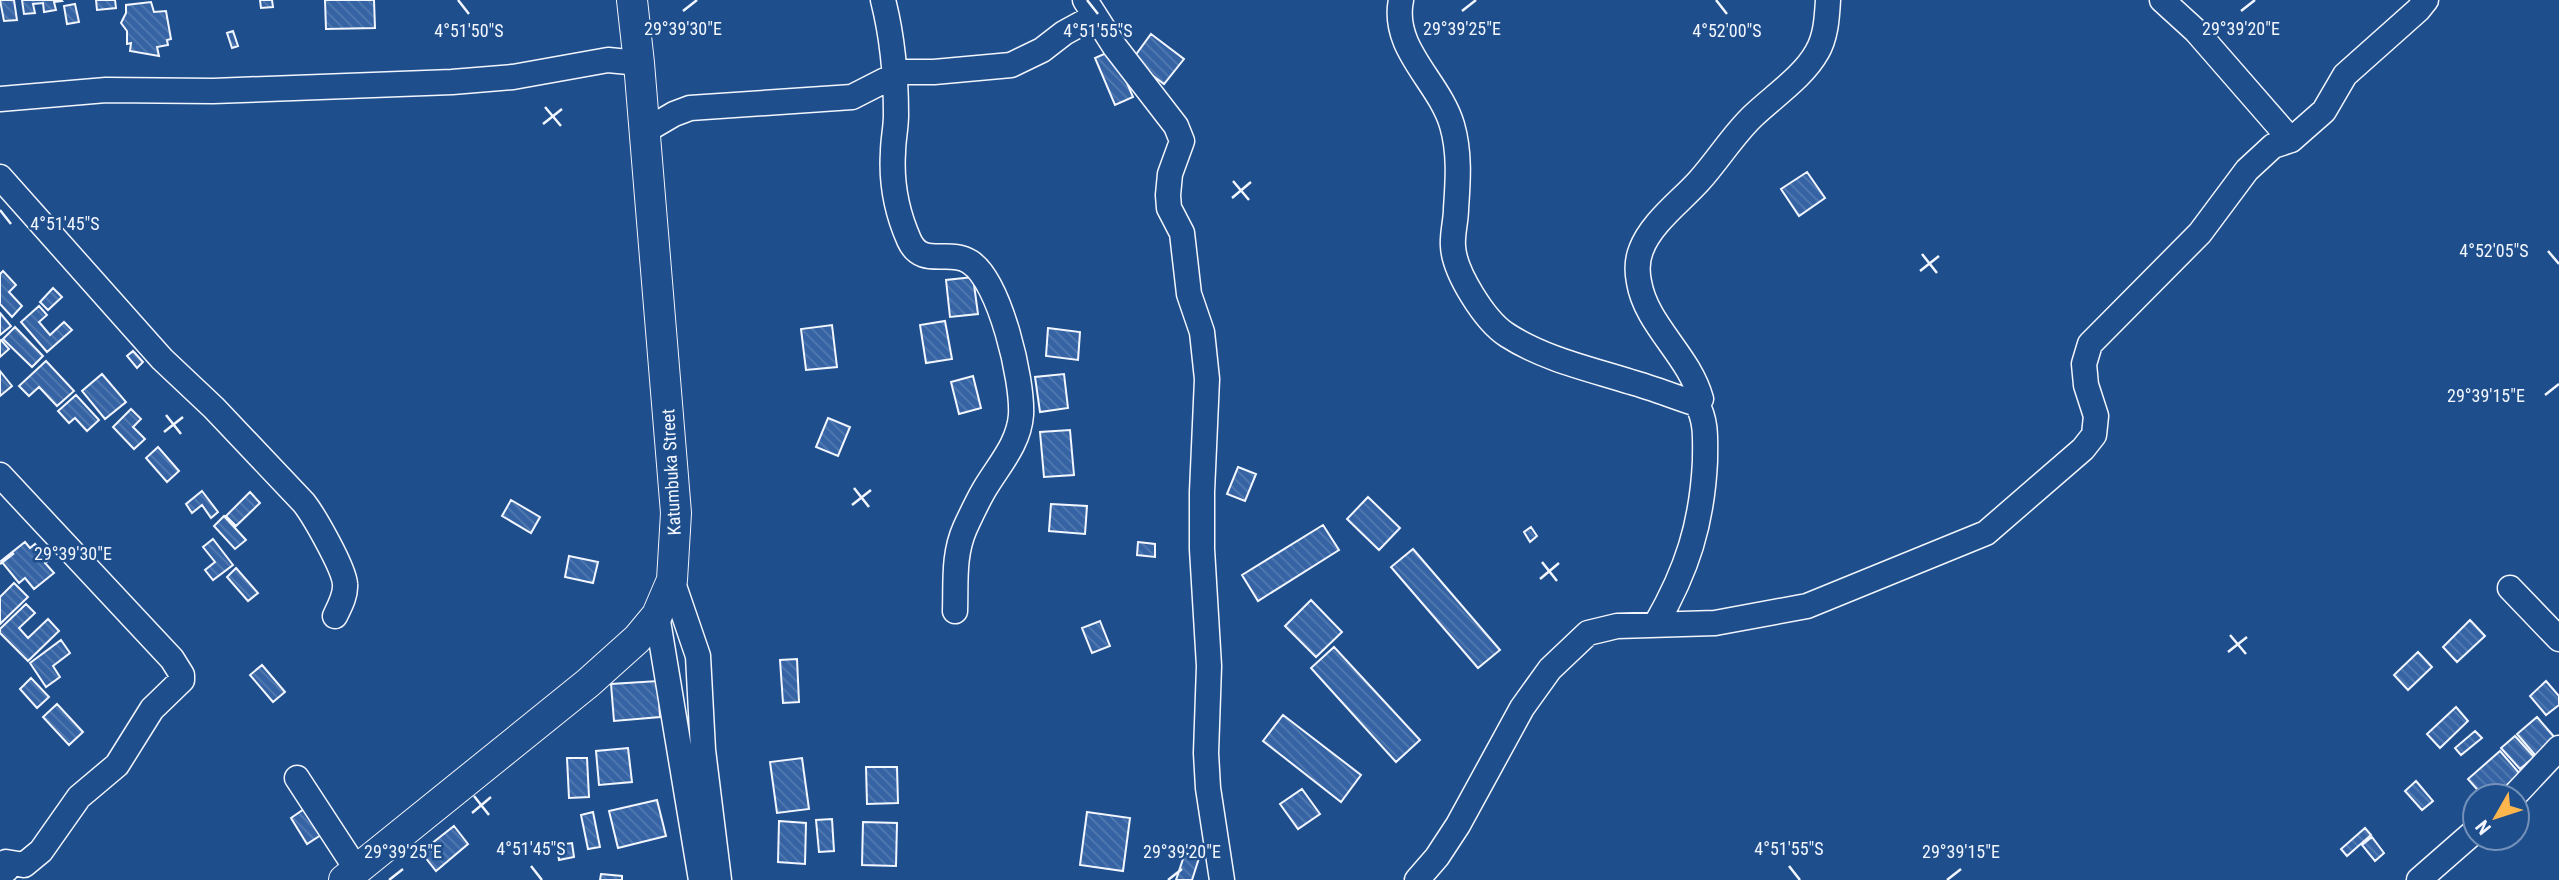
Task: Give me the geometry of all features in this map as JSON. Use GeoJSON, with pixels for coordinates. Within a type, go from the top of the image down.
{"type":"FeatureCollection","features":[{"type":"Feature","properties":{"kind":"main road","name":"Katumbuka Street"},"geometry":{"type":"LineString","coordinates":[[351,875],[588,683],[637,639],[657,615],[672,580],[676,513],[632,0]]}},
{"type":"Feature","properties":{"kind":"street"},"geometry":{"type":"LineString","coordinates":[[883,0],[893,44],[896,74],[892,172],[897,204],[910,242],[923,256],[966,260],[979,271],[990,288],[1003,320],[1020,390],[1021,416],[1017,431],[1004,460],[978,500],[961,539],[955,568],[955,611]]}},
{"type":"Feature","properties":{"kind":"street"},"geometry":{"type":"LineString","coordinates":[[1401,0],[1400,25],[1404,40],[1443,102],[1454,134],[1458,175],[1452,244],[1454,257],[1483,311],[1505,334],[1548,355],[1697,404],[1704,416],[1702,494],[1696,534],[1675,592],[1656,624]]}},
{"type":"Feature","properties":{"kind":"street"},"geometry":{"type":"LineString","coordinates":[[1697,404],[1701,398],[1689,368],[1643,298],[1638,273],[1641,249],[1651,233],[1698,183],[1740,129],[1801,72],[1818,51],[1826,25],[1828,0]]}},
{"type":"Feature","properties":{"kind":"street"},"geometry":{"type":"LineString","coordinates":[[2162,0],[2196,31],[2291,140]]}},
{"type":"Feature","properties":{"kind":"street"},"geometry":{"type":"LineString","coordinates":[[1417,880],[1458,825],[1510,727],[1550,669],[1588,633],[1617,626],[1689,626],[1715,623],[1807,606],[1986,533],[2083,449],[2094,435],[2096,416],[2086,385],[2084,364],[2090,344],[2200,233],[2247,170],[2273,146],[2291,140],[2324,111],[2345,75],[2426,0]]}},
{"type":"Feature","properties":{"kind":"street"},"geometry":{"type":"LineString","coordinates":[[645,131],[674,114],[706,106],[852,97],[896,74],[1011,65],[1042,50],[1090,8],[1115,47],[1176,126],[1181,138],[1170,174],[1168,195],[1169,208],[1182,233],[1189,294],[1202,332],[1207,379],[1202,514],[1209,654],[1208,788],[1222,880]]}},
{"type":"Feature","properties":{"kind":"street"},"geometry":{"type":"LineString","coordinates":[[0,99],[106,90],[213,91],[452,82],[513,77],[608,60],[639,63]]}},
{"type":"Feature","properties":{"kind":"street"},"geometry":{"type":"LineString","coordinates":[[0,177],[155,351],[214,408],[314,516],[343,573],[344,593],[335,616]]}},
{"type":"Feature","properties":{"kind":"street"},"geometry":{"type":"LineString","coordinates":[[0,475],[172,659],[182,675],[182,680],[152,709],[124,757],[75,802],[37,856],[24,865],[2,862]]}},
{"type":"Feature","properties":{"kind":"street"},"geometry":{"type":"LineString","coordinates":[[672,580],[698,656],[703,750],[719,880]]}},
{"type":"Feature","properties":{"kind":"street"},"geometry":{"type":"LineString","coordinates":[[2510,588],[2559,639]]}},
{"type":"Feature","properties":{"kind":"street"},"geometry":{"type":"LineString","coordinates":[[657,615],[701,880]]}},
{"type":"Feature","properties":{"kind":"street"},"geometry":{"type":"LineString","coordinates":[[2527,782],[2559,748]]}},
{"type":"Feature","properties":{"kind":"street"},"geometry":{"type":"LineString","coordinates":[[297,778],[351,875]]}},
{"type":"Feature","properties":{"kind":"street"},"geometry":{"type":"LineString","coordinates":[[2419,880],[2461,843]]}},
{"type":"Feature","properties":{"kind":"street"},"geometry":{"type":"LineString","coordinates":[[2,862],[24,880]]}},
{"type":"Feature","properties":{"kind":"building"},"geometry":{"type":"Polygon","coordinates":[[[0,0],[14,0],[17,20],[4,21],[0,0]]]}},
{"type":"Feature","properties":{"kind":"building"},"geometry":{"type":"Polygon","coordinates":[[[22,0],[62,1],[54,2],[56,10],[44,12],[43,3],[33,4],[35,13],[24,14],[22,0]]]}},
{"type":"Feature","properties":{"kind":"building"},"geometry":{"type":"Polygon","coordinates":[[[96,0],[115,0],[116,8],[97,10],[96,0]]]}},
{"type":"Feature","properties":{"kind":"building"},"geometry":{"type":"Polygon","coordinates":[[[260,0],[272,0],[273,7],[261,8],[260,0]]]}},
{"type":"Feature","properties":{"kind":"building"},"geometry":{"type":"Polygon","coordinates":[[[325,0],[374,0],[375,28],[326,29],[325,0]]]}},
{"type":"Feature","properties":{"kind":"building"},"geometry":{"type":"Polygon","coordinates":[[[151,2],[154,12],[166,11],[171,39],[167,40],[168,45],[157,47],[159,56],[130,51],[131,43],[127,44],[127,31],[121,23],[126,13],[126,5],[151,2]]]}},
{"type":"Feature","properties":{"kind":"building"},"geometry":{"type":"Polygon","coordinates":[[[75,4],[79,22],[67,24],[64,6],[75,4]]]}},
{"type":"Feature","properties":{"kind":"building"},"geometry":{"type":"Polygon","coordinates":[[[233,31],[238,46],[232,48],[227,33],[233,31]]]}},
{"type":"Feature","properties":{"kind":"building"},"geometry":{"type":"Polygon","coordinates":[[[1151,34],[1184,59],[1164,84],[1132,60],[1151,34]]]}},
{"type":"Feature","properties":{"kind":"building"},"geometry":{"type":"Polygon","coordinates":[[[1113,50],[1133,97],[1115,105],[1095,58],[1113,50]]]}},
{"type":"Feature","properties":{"kind":"building"},"geometry":{"type":"Polygon","coordinates":[[[1807,172],[1825,198],[1799,216],[1781,189],[1807,172]]]}},
{"type":"Feature","properties":{"kind":"building"},"geometry":{"type":"Polygon","coordinates":[[[3,271],[16,285],[9,292],[22,306],[12,317],[0,304],[0,274],[3,271]]]}},
{"type":"Feature","properties":{"kind":"building"},"geometry":{"type":"Polygon","coordinates":[[[973,277],[978,314],[950,317],[946,280],[973,277]]]}},
{"type":"Feature","properties":{"kind":"building"},"geometry":{"type":"Polygon","coordinates":[[[53,288],[62,297],[48,310],[40,302],[53,288]]]}},
{"type":"Feature","properties":{"kind":"building"},"geometry":{"type":"Polygon","coordinates":[[[39,306],[47,315],[39,322],[50,335],[64,322],[72,330],[47,352],[21,322],[39,306]]]}},
{"type":"Feature","properties":{"kind":"building"},"geometry":{"type":"Polygon","coordinates":[[[0,313],[11,326],[0,335],[0,313]]]}},
{"type":"Feature","properties":{"kind":"building"},"geometry":{"type":"Polygon","coordinates":[[[945,321],[952,359],[926,363],[920,325],[945,321]]]}},
{"type":"Feature","properties":{"kind":"building"},"geometry":{"type":"Polygon","coordinates":[[[832,325],[837,367],[806,370],[801,329],[832,325]]]}},
{"type":"Feature","properties":{"kind":"building"},"geometry":{"type":"Polygon","coordinates":[[[15,327],[43,356],[32,367],[3,339],[15,327]]]}},
{"type":"Feature","properties":{"kind":"building"},"geometry":{"type":"Polygon","coordinates":[[[1048,328],[1080,332],[1078,360],[1046,356],[1048,328]]]}},
{"type":"Feature","properties":{"kind":"building"},"geometry":{"type":"Polygon","coordinates":[[[0,341],[9,349],[0,357],[0,341]]]}},
{"type":"Feature","properties":{"kind":"building"},"geometry":{"type":"Polygon","coordinates":[[[133,351],[143,362],[137,368],[127,356],[133,351]]]}},
{"type":"Feature","properties":{"kind":"building"},"geometry":{"type":"Polygon","coordinates":[[[46,361],[74,391],[57,406],[39,387],[29,396],[19,386],[46,361]]]}},
{"type":"Feature","properties":{"kind":"building"},"geometry":{"type":"Polygon","coordinates":[[[0,371],[12,386],[0,396],[0,371]]]}},
{"type":"Feature","properties":{"kind":"building"},"geometry":{"type":"Polygon","coordinates":[[[102,374],[126,402],[105,419],[82,391],[102,374]]]}},
{"type":"Feature","properties":{"kind":"building"},"geometry":{"type":"Polygon","coordinates":[[[1064,374],[1068,408],[1040,412],[1035,377],[1064,374]]]}},
{"type":"Feature","properties":{"kind":"building"},"geometry":{"type":"Polygon","coordinates":[[[973,376],[981,408],[959,414],[951,382],[973,376]]]}},
{"type":"Feature","properties":{"kind":"building"},"geometry":{"type":"Polygon","coordinates":[[[76,395],[99,420],[87,431],[75,418],[69,423],[58,411],[76,395]]]}},
{"type":"Feature","properties":{"kind":"building"},"geometry":{"type":"Polygon","coordinates":[[[131,409],[141,419],[133,427],[145,439],[134,449],[113,427],[131,409]]]}},
{"type":"Feature","properties":{"kind":"building"},"geometry":{"type":"Polygon","coordinates":[[[828,418],[850,427],[838,456],[816,447],[828,418]]]}},
{"type":"Feature","properties":{"kind":"building"},"geometry":{"type":"Polygon","coordinates":[[[1070,430],[1074,475],[1044,477],[1040,432],[1070,430]]]}},
{"type":"Feature","properties":{"kind":"building"},"geometry":{"type":"Polygon","coordinates":[[[158,447],[179,471],[167,482],[146,458],[158,447]]]}},
{"type":"Feature","properties":{"kind":"building"},"geometry":{"type":"Polygon","coordinates":[[[1238,467],[1256,474],[1245,501],[1227,494],[1238,467]]]}},
{"type":"Feature","properties":{"kind":"building"},"geometry":{"type":"Polygon","coordinates":[[[202,491],[218,512],[211,518],[202,505],[192,513],[186,504],[202,491]]]}},
{"type":"Feature","properties":{"kind":"building"},"geometry":{"type":"Polygon","coordinates":[[[250,492],[260,503],[236,526],[226,516],[250,492]]]}},
{"type":"Feature","properties":{"kind":"building"},"geometry":{"type":"Polygon","coordinates":[[[1368,497],[1400,528],[1379,550],[1347,519],[1368,497]]]}},
{"type":"Feature","properties":{"kind":"building"},"geometry":{"type":"Polygon","coordinates":[[[511,500],[540,517],[531,533],[502,516],[511,500]]]}},
{"type":"Feature","properties":{"kind":"building"},"geometry":{"type":"Polygon","coordinates":[[[1051,504],[1087,506],[1085,534],[1049,531],[1051,504]]]}},
{"type":"Feature","properties":{"kind":"building"},"geometry":{"type":"Polygon","coordinates":[[[224,516],[246,540],[235,549],[214,526],[224,516]]]}},
{"type":"Feature","properties":{"kind":"building"},"geometry":{"type":"Polygon","coordinates":[[[1323,525],[1339,550],[1258,601],[1242,575],[1323,525]]]}},
{"type":"Feature","properties":{"kind":"building"},"geometry":{"type":"Polygon","coordinates":[[[1531,527],[1537,536],[1530,542],[1524,532],[1531,527]]]}},
{"type":"Feature","properties":{"kind":"building"},"geometry":{"type":"Polygon","coordinates":[[[213,539],[233,565],[213,580],[205,570],[215,562],[203,547],[213,539]]]}},
{"type":"Feature","properties":{"kind":"building"},"geometry":{"type":"Polygon","coordinates":[[[25,542],[30,548],[35,544],[54,573],[34,589],[25,578],[19,583],[1,561],[25,542]]]}},
{"type":"Feature","properties":{"kind":"building"},"geometry":{"type":"Polygon","coordinates":[[[1138,542],[1155,544],[1155,557],[1137,555],[1138,542]]]}},
{"type":"Feature","properties":{"kind":"building"},"geometry":{"type":"Polygon","coordinates":[[[1413,549],[1500,650],[1478,668],[1391,567],[1413,549]]]}},
{"type":"Feature","properties":{"kind":"building"},"geometry":{"type":"Polygon","coordinates":[[[569,556],[598,562],[593,583],[565,577],[569,556]]]}},
{"type":"Feature","properties":{"kind":"building"},"geometry":{"type":"Polygon","coordinates":[[[236,568],[258,593],[248,601],[227,577],[236,568]]]}},
{"type":"Feature","properties":{"kind":"building"},"geometry":{"type":"Polygon","coordinates":[[[14,583],[28,597],[0,624],[0,597],[14,583]]]}},
{"type":"Feature","properties":{"kind":"building"},"geometry":{"type":"Polygon","coordinates":[[[1311,600],[1342,632],[1316,657],[1285,626],[1311,600]]]}},
{"type":"Feature","properties":{"kind":"building"},"geometry":{"type":"Polygon","coordinates":[[[26,604],[35,613],[19,628],[28,638],[48,619],[59,631],[28,661],[0,633],[0,629],[26,604]]]}},
{"type":"Feature","properties":{"kind":"building"},"geometry":{"type":"Polygon","coordinates":[[[2470,620],[2485,636],[2457,662],[2443,647],[2470,620]]]}},
{"type":"Feature","properties":{"kind":"building"},"geometry":{"type":"Polygon","coordinates":[[[1100,621],[1110,646],[1092,653],[1082,628],[1100,621]]]}},
{"type":"Feature","properties":{"kind":"building"},"geometry":{"type":"Polygon","coordinates":[[[61,640],[70,653],[53,666],[60,677],[46,687],[30,663],[61,640]]]}},
{"type":"Feature","properties":{"kind":"building"},"geometry":{"type":"Polygon","coordinates":[[[1334,647],[1420,740],[1396,762],[1311,668],[1334,647]]]}},
{"type":"Feature","properties":{"kind":"building"},"geometry":{"type":"Polygon","coordinates":[[[2418,652],[2432,667],[2408,690],[2394,675],[2418,652]]]}},
{"type":"Feature","properties":{"kind":"building"},"geometry":{"type":"Polygon","coordinates":[[[797,659],[799,702],[783,703],[780,660],[797,659]]]}},
{"type":"Feature","properties":{"kind":"building"},"geometry":{"type":"Polygon","coordinates":[[[262,665],[285,692],[273,702],[250,675],[262,665]]]}},
{"type":"Feature","properties":{"kind":"building"},"geometry":{"type":"Polygon","coordinates":[[[31,678],[49,697],[37,708],[20,689],[31,678]]]}},
{"type":"Feature","properties":{"kind":"building"},"geometry":{"type":"Polygon","coordinates":[[[658,681],[660,717],[614,721],[611,684],[658,681]]]}},
{"type":"Feature","properties":{"kind":"building"},"geometry":{"type":"Polygon","coordinates":[[[2546,681],[2559,696],[2559,705],[2546,715],[2530,696],[2546,681]]]}},
{"type":"Feature","properties":{"kind":"building"},"geometry":{"type":"Polygon","coordinates":[[[57,704],[83,732],[69,745],[43,717],[57,704]]]}},
{"type":"Feature","properties":{"kind":"building"},"geometry":{"type":"Polygon","coordinates":[[[2456,707],[2468,721],[2440,748],[2427,734],[2456,707]]]}},
{"type":"Feature","properties":{"kind":"building"},"geometry":{"type":"Polygon","coordinates":[[[1283,715],[1361,775],[1341,802],[1263,741],[1283,715]]]}},
{"type":"Feature","properties":{"kind":"building"},"geometry":{"type":"Polygon","coordinates":[[[2537,717],[2556,739],[2536,756],[2517,734],[2537,717]]]}},
{"type":"Feature","properties":{"kind":"building"},"geometry":{"type":"Polygon","coordinates":[[[2475,731],[2482,738],[2461,755],[2455,748],[2475,731]]]}},
{"type":"Feature","properties":{"kind":"building"},"geometry":{"type":"Polygon","coordinates":[[[2515,736],[2534,757],[2520,769],[2501,748],[2515,736]]]}},
{"type":"Feature","properties":{"kind":"building"},"geometry":{"type":"Polygon","coordinates":[[[628,748],[632,782],[599,785],[596,751],[628,748]]]}},
{"type":"Feature","properties":{"kind":"building"},"geometry":{"type":"Polygon","coordinates":[[[2500,751],[2520,774],[2511,782],[2471,782],[2468,779],[2500,751]]]}},
{"type":"Feature","properties":{"kind":"building"},"geometry":{"type":"Polygon","coordinates":[[[567,758],[587,758],[589,797],[569,798],[567,758]]]}},
{"type":"Feature","properties":{"kind":"building"},"geometry":{"type":"Polygon","coordinates":[[[802,758],[809,809],[777,813],[770,762],[802,758]]]}},
{"type":"Feature","properties":{"kind":"building"},"geometry":{"type":"Polygon","coordinates":[[[866,767],[897,767],[898,803],[867,804],[866,767]]]}},
{"type":"Feature","properties":{"kind":"building"},"geometry":{"type":"Polygon","coordinates":[[[2416,781],[2433,801],[2422,810],[2405,791],[2416,781]]]}},
{"type":"Feature","properties":{"kind":"building"},"geometry":{"type":"Polygon","coordinates":[[[1302,789],[1320,814],[1298,829],[1280,804],[1302,789]]]}},
{"type":"Feature","properties":{"kind":"building"},"geometry":{"type":"Polygon","coordinates":[[[657,800],[666,836],[618,848],[609,811],[657,800]]]}},
{"type":"Feature","properties":{"kind":"building"},"geometry":{"type":"Polygon","coordinates":[[[307,807],[324,833],[307,844],[291,818],[307,807]]]}},
{"type":"Feature","properties":{"kind":"building"},"geometry":{"type":"Polygon","coordinates":[[[593,812],[600,847],[588,849],[581,815],[593,812]]]}},
{"type":"Feature","properties":{"kind":"building"},"geometry":{"type":"Polygon","coordinates":[[[1087,812],[1130,818],[1123,871],[1080,865],[1087,812]]]}},
{"type":"Feature","properties":{"kind":"building"},"geometry":{"type":"Polygon","coordinates":[[[832,819],[834,851],[819,852],[816,820],[832,819]]]}},
{"type":"Feature","properties":{"kind":"building"},"geometry":{"type":"Polygon","coordinates":[[[779,821],[806,823],[805,864],[778,862],[779,821]]]}},
{"type":"Feature","properties":{"kind":"building"},"geometry":{"type":"Polygon","coordinates":[[[863,822],[897,823],[896,866],[862,865],[863,822]]]}},
{"type":"Feature","properties":{"kind":"building"},"geometry":{"type":"Polygon","coordinates":[[[454,826],[468,844],[436,871],[421,852],[454,826]]]}},
{"type":"Feature","properties":{"kind":"building"},"geometry":{"type":"Polygon","coordinates":[[[2365,828],[2371,835],[2347,856],[2341,849],[2365,828]]]}},
{"type":"Feature","properties":{"kind":"building"},"geometry":{"type":"Polygon","coordinates":[[[2372,837],[2384,853],[2375,861],[2362,845],[2372,837]]]}},
{"type":"Feature","properties":{"kind":"building"},"geometry":{"type":"Polygon","coordinates":[[[572,843],[574,857],[559,860],[557,845],[572,843]]]}},
{"type":"Feature","properties":{"kind":"building"},"geometry":{"type":"Polygon","coordinates":[[[1185,853],[1199,858],[1192,880],[1176,880],[1185,853]]]}},
{"type":"Feature","properties":{"kind":"building"},"geometry":{"type":"Polygon","coordinates":[[[601,874],[622,876],[622,880],[600,880],[601,874]]]}}]}
